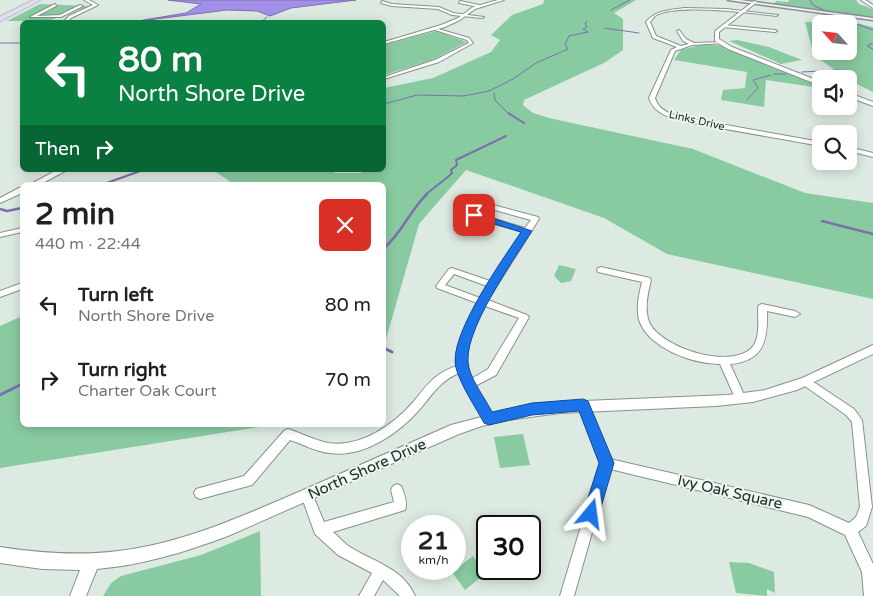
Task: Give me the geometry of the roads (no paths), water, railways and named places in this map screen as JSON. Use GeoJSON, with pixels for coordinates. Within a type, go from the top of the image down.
{"type":"FeatureCollection","features":[{"type":"Feature","properties":{"kind":"main road"},"geometry":{"type":"LineString","coordinates":[[0,15],[28,0]]}},
{"type":"Feature","properties":{"kind":"main road"},"geometry":{"type":"LineString","coordinates":[[0,19],[38,0]]}},
{"type":"Feature","properties":{"kind":"main road"},"geometry":{"type":"LineString","coordinates":[[730,0],[755,2]]}},
{"type":"Feature","properties":{"kind":"main road"},"geometry":{"type":"LineString","coordinates":[[739,0],[873,19]]}},
{"type":"Feature","properties":{"kind":"street"},"geometry":{"type":"LineString","coordinates":[[67,20],[70,16],[96,5],[86,0]]}},
{"type":"Feature","properties":{"kind":"street"},"geometry":{"type":"LineString","coordinates":[[386,42],[436,29],[454,22],[479,6],[503,0],[517,3]]}},
{"type":"Feature","properties":{"kind":"street"},"geometry":{"type":"LineString","coordinates":[[863,0],[873,7]]}},
{"type":"Feature","properties":{"kind":"street"},"geometry":{"type":"LineString","coordinates":[[382,2],[430,8],[463,16],[482,18]]}},
{"type":"Feature","properties":{"kind":"street"},"geometry":{"type":"LineString","coordinates":[[460,2],[479,6]]}},
{"type":"Feature","properties":{"kind":"street"},"geometry":{"type":"LineString","coordinates":[[697,2],[776,15]]}},
{"type":"Feature","properties":{"kind":"street"},"geometry":{"type":"LineString","coordinates":[[755,2],[724,26],[716,34],[716,38],[721,43],[812,80]]}},
{"type":"Feature","properties":{"kind":"street"},"geometry":{"type":"LineString","coordinates":[[54,5],[32,17],[60,16],[81,6]]}},
{"type":"Feature","properties":{"kind":"street"},"geometry":{"type":"LineString","coordinates":[[661,7],[650,17],[651,34],[661,41],[680,47],[694,44],[721,43]]}},
{"type":"Feature","properties":{"kind":"street"},"geometry":{"type":"LineString","coordinates":[[0,15],[8,15]]}},
{"type":"Feature","properties":{"kind":"street"},"geometry":{"type":"LineString","coordinates":[[724,26],[775,31]]}},
{"type":"Feature","properties":{"kind":"street"},"geometry":{"type":"LineString","coordinates":[[386,77],[437,61],[471,42],[468,39],[436,29]]}},
{"type":"Feature","properties":{"kind":"street"},"geometry":{"type":"LineString","coordinates":[[679,31],[684,40],[694,44]]}},
{"type":"Feature","properties":{"kind":"street","name":"Links Drive"},"geometry":{"type":"LineString","coordinates":[[680,47],[672,52],[652,98],[653,103],[659,109],[690,121],[812,142]]}},
{"type":"Feature","properties":{"kind":"street"},"geometry":{"type":"LineString","coordinates":[[857,98],[873,104]]}},
{"type":"Feature","properties":{"kind":"street"},"geometry":{"type":"LineString","coordinates":[[857,151],[873,154]]}},
{"type":"Feature","properties":{"kind":"street"},"geometry":{"type":"LineString","coordinates":[[39,182],[59,172]]}},
{"type":"Feature","properties":{"kind":"street"},"geometry":{"type":"LineString","coordinates":[[0,201],[20,191]]}},
{"type":"Feature","properties":{"kind":"street"},"geometry":{"type":"LineString","coordinates":[[489,418],[462,368],[461,353],[482,302],[535,219],[482,204],[474,215],[527,231]]}},
{"type":"Feature","properties":{"kind":"street"},"geometry":{"type":"LineString","coordinates":[[0,235],[20,230]]}},
{"type":"Feature","properties":{"kind":"street"},"geometry":{"type":"LineString","coordinates":[[601,270],[647,280],[642,308],[646,326],[658,340],[677,351],[724,362],[748,356],[758,347],[762,330],[762,307],[795,314]]}},
{"type":"Feature","properties":{"kind":"street"},"geometry":{"type":"LineString","coordinates":[[470,384],[492,372],[524,317],[440,286],[452,271],[492,284]]}},
{"type":"Feature","properties":{"kind":"street"},"geometry":{"type":"LineString","coordinates":[[0,294],[20,287]]}},
{"type":"Feature","properties":{"kind":"street","name":"North Shore Drive"},"geometry":{"type":"LineString","coordinates":[[0,555],[42,562],[91,563],[152,554],[188,545],[223,532],[456,429],[489,418],[532,409],[583,405],[741,399],[771,393],[806,381],[873,348]]}},
{"type":"Feature","properties":{"kind":"street"},"geometry":{"type":"LineString","coordinates":[[724,362],[741,399]]}},
{"type":"Feature","properties":{"kind":"street"},"geometry":{"type":"LineString","coordinates":[[200,493],[248,481],[288,434],[327,448],[344,450],[389,432],[409,414],[433,382],[445,373],[462,368]]}},
{"type":"Feature","properties":{"kind":"street"},"geometry":{"type":"LineString","coordinates":[[806,381],[850,412],[856,420],[866,506],[862,521],[850,530],[869,571],[871,596]]}},
{"type":"Feature","properties":{"kind":"street"},"geometry":{"type":"LineString","coordinates":[[567,596],[606,463],[583,405]]}},
{"type":"Feature","properties":{"kind":"street","name":"Ivy Oak Square"},"geometry":{"type":"LineString","coordinates":[[606,463],[809,511],[850,530]]}},
{"type":"Feature","properties":{"kind":"street"},"geometry":{"type":"LineString","coordinates":[[320,529],[401,506],[397,490]]}},
{"type":"Feature","properties":{"kind":"street"},"geometry":{"type":"LineString","coordinates":[[307,495],[320,529],[343,550],[381,570],[404,589],[408,596]]}},
{"type":"Feature","properties":{"kind":"street"},"geometry":{"type":"LineString","coordinates":[[78,596],[91,563]]}},
{"type":"Feature","properties":{"kind":"street"},"geometry":{"type":"LineString","coordinates":[[366,596],[381,570]]}},
{"type":"Feature","properties":{"kind":"waterway"},"geometry":{"type":"LineString","coordinates":[[611,10],[630,0]]}},
{"type":"Feature","properties":{"kind":"waterway"},"geometry":{"type":"LineString","coordinates":[[810,0],[813,5],[828,12]]}},
{"type":"Feature","properties":{"kind":"waterway"},"geometry":{"type":"LineString","coordinates":[[263,20],[267,17]]}},
{"type":"Feature","properties":{"kind":"waterway"},"geometry":{"type":"LineString","coordinates":[[386,103],[417,95],[464,96],[489,91],[513,79],[536,63],[568,49],[565,44],[569,36],[588,32],[583,29],[587,27],[585,23],[587,21]]}},
{"type":"Feature","properties":{"kind":"waterway"},"geometry":{"type":"LineString","coordinates":[[858,25],[873,30]]}},
{"type":"Feature","properties":{"kind":"waterway"},"geometry":{"type":"LineString","coordinates":[[604,28],[639,33]]}},
{"type":"Feature","properties":{"kind":"waterway"},"geometry":{"type":"LineString","coordinates":[[0,43],[20,43]]}},
{"type":"Feature","properties":{"kind":"waterway"},"geometry":{"type":"LineString","coordinates":[[873,43],[867,46],[873,49]]}},
{"type":"Feature","properties":{"kind":"waterway"},"geometry":{"type":"LineString","coordinates":[[802,72],[812,71]]}},
{"type":"Feature","properties":{"kind":"waterway"},"geometry":{"type":"LineString","coordinates":[[774,74],[786,74]]}},
{"type":"Feature","properties":{"kind":"waterway"},"geometry":{"type":"LineString","coordinates":[[747,100],[758,88],[753,80],[771,75]]}},
{"type":"Feature","properties":{"kind":"waterway"},"geometry":{"type":"LineString","coordinates":[[494,93],[495,100],[508,113]]}},
{"type":"Feature","properties":{"kind":"waterway"},"geometry":{"type":"LineString","coordinates":[[508,113],[524,123]]}},
{"type":"Feature","properties":{"kind":"waterway"},"geometry":{"type":"LineString","coordinates":[[425,195],[452,173],[451,170],[457,165],[456,160],[506,136]]}},
{"type":"Feature","properties":{"kind":"waterway"},"geometry":{"type":"LineString","coordinates":[[109,182],[137,172]]}},
{"type":"Feature","properties":{"kind":"waterway"},"geometry":{"type":"LineString","coordinates":[[386,246],[427,194]]}},
{"type":"Feature","properties":{"kind":"waterway"},"geometry":{"type":"LineString","coordinates":[[0,209],[7,211],[20,208]]}},
{"type":"Feature","properties":{"kind":"waterway"},"geometry":{"type":"LineString","coordinates":[[822,221],[873,234]]}},
{"type":"Feature","properties":{"kind":"waterway"},"geometry":{"type":"LineString","coordinates":[[386,349],[392,352]]}},
{"type":"Feature","properties":{"kind":"waterway"},"geometry":{"type":"LineString","coordinates":[[0,395],[20,385]]}}]}
